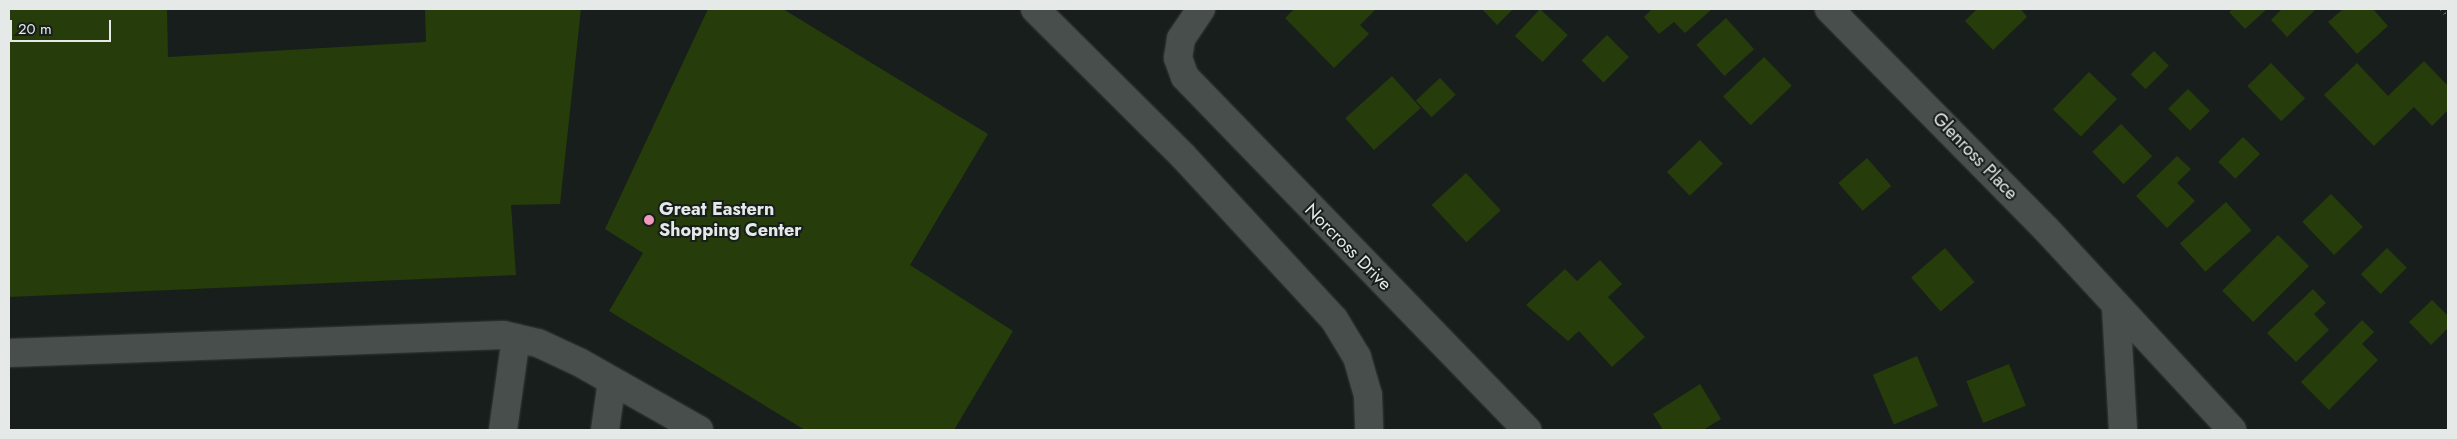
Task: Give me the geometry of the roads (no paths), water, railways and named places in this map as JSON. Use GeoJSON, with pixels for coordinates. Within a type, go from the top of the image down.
{"type":"FeatureCollection","features":[{"type":"Feature","properties":{"kind":"street"},"geometry":{"type":"LineString","coordinates":[[1035,9],[1190,163],[1334,320],[1357,357],[1368,395],[1369,430]]}},
{"type":"Feature","properties":{"kind":"street","name":"Norcross Drive"},"geometry":{"type":"LineString","coordinates":[[1201,9],[1181,39],[1178,58],[1185,77],[1205,102],[1527,430]]}},
{"type":"Feature","properties":{"kind":"street","name":"Glenross Place"},"geometry":{"type":"LineString","coordinates":[[1829,9],[2046,229],[2116,308],[2232,430]]}},
{"type":"Feature","properties":{"kind":"street"},"geometry":{"type":"LineString","coordinates":[[2116,308],[2123,430]]}},
{"type":"Feature","properties":{"kind":"street"},"geometry":{"type":"LineString","coordinates":[[9,353],[460,333],[516,338],[538,343],[612,381],[699,430]]}},
{"type":"Feature","properties":{"kind":"street"},"geometry":{"type":"LineString","coordinates":[[503,430],[516,338]]}},
{"type":"Feature","properties":{"kind":"street"},"geometry":{"type":"LineString","coordinates":[[605,430],[612,381]]}},
{"type":"Feature","properties":{"kind":"place","name":"Great Eastern Shopping Center"},"geometry":{"type":"Point","coordinates":[649,220]}}]}
